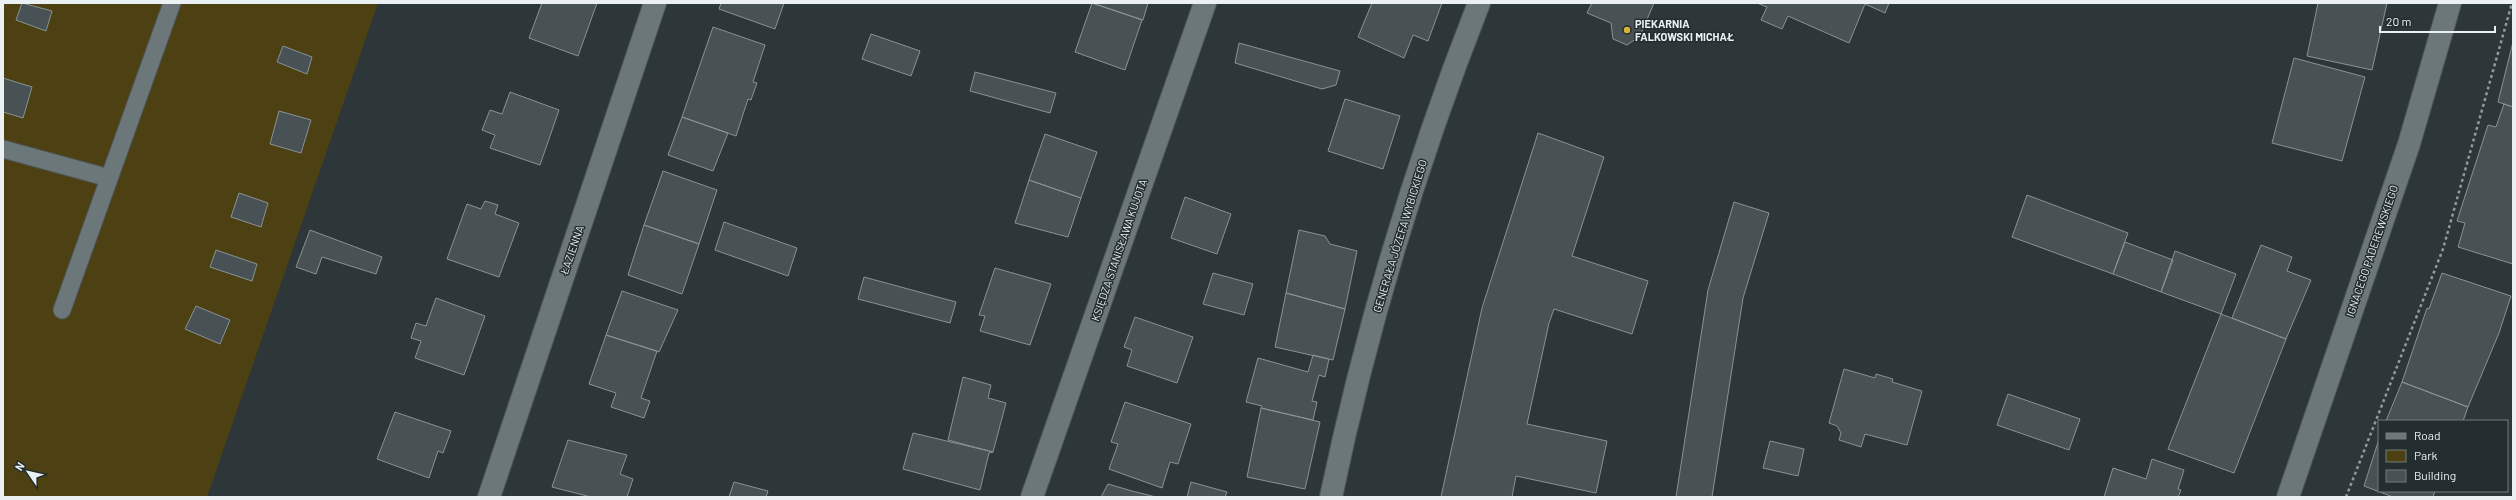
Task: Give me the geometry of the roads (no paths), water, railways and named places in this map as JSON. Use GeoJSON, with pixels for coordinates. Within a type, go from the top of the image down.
{"type":"FeatureCollection","features":[{"type":"Feature","properties":{"kind":"street","name":"ŁAZIENNA"},"geometry":{"type":"LineString","coordinates":[[489,497],[655,3]]}},
{"type":"Feature","properties":{"kind":"street","name":"KSIĘDZA STANISŁAWA KUJOTA"},"geometry":{"type":"LineString","coordinates":[[1032,497],[1205,3]]}},
{"type":"Feature","properties":{"kind":"street","name":"GENERAŁA JÓZEFA WYBICKIEGO"},"geometry":{"type":"LineString","coordinates":[[1332,497],[1387,273],[1449,79],[1479,3]]}},
{"type":"Feature","properties":{"kind":"street","name":"IGNACEGO PADEREWSKIEGO"},"geometry":{"type":"LineString","coordinates":[[2288,497],[2409,144],[2450,3]]}},
{"type":"Feature","properties":{"kind":"lane"},"geometry":{"type":"LineString","coordinates":[[62,310],[172,3]]}},
{"type":"Feature","properties":{"kind":"lane"},"geometry":{"type":"LineString","coordinates":[[3,149],[109,178]]}},
{"type":"Feature","properties":{"kind":"place","name":"PIEKARNIA FALKOWSKI MICHAŁ"},"geometry":{"type":"Point","coordinates":[1627,30]}}]}
